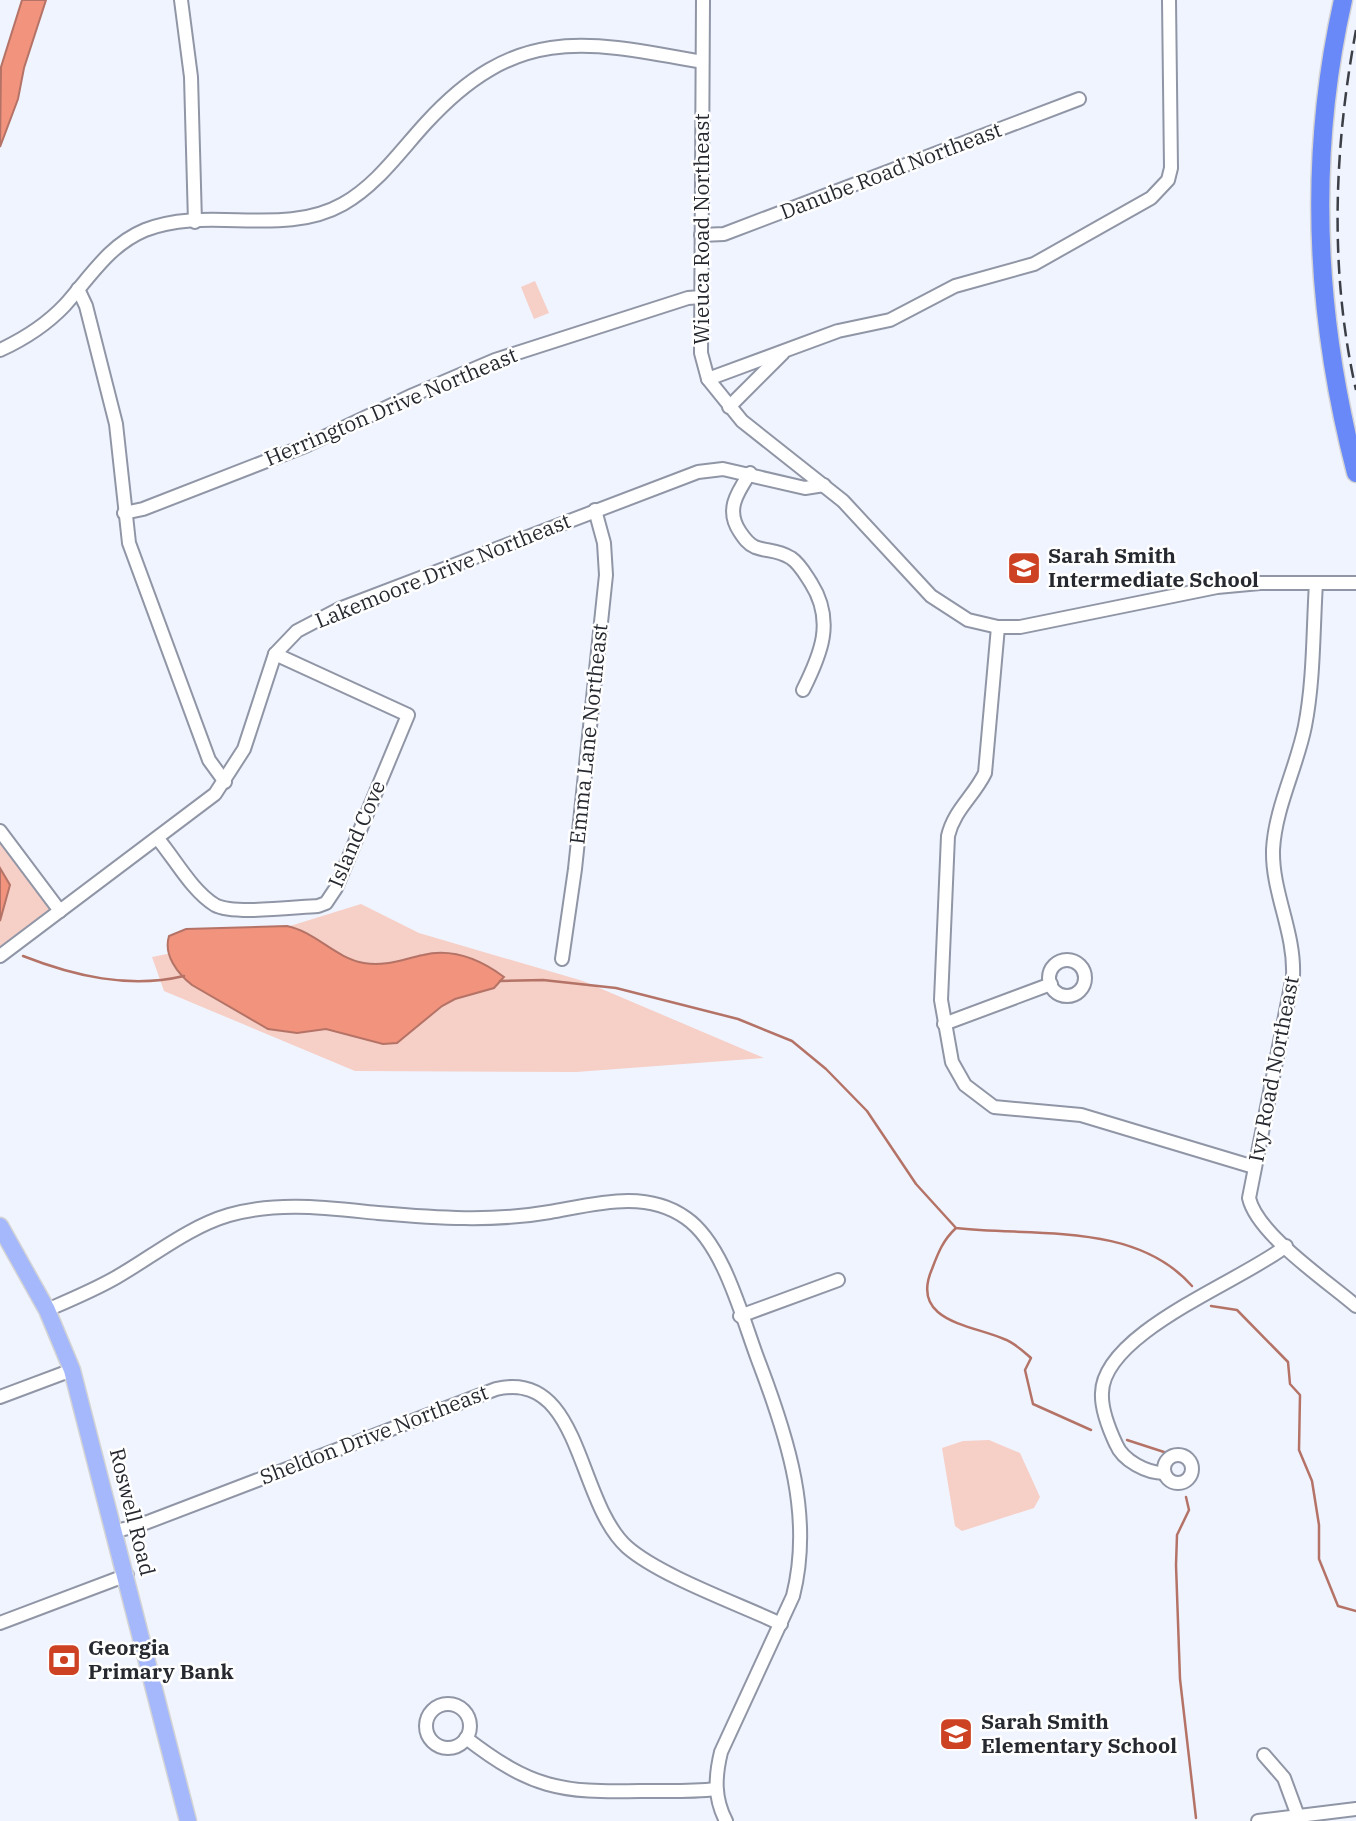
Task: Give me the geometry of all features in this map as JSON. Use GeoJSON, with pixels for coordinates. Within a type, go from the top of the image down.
{"type":"FeatureCollection","features":[{"type":"Feature","properties":{"kind":"highway"},"geometry":{"type":"LineString","coordinates":[[1343,0],[1324,112],[1318,192],[1319,247],[1328,340],[1356,473]]}},
{"type":"Feature","properties":{"kind":"main road","name":"Roswell Road"},"geometry":{"type":"LineString","coordinates":[[0,1226],[47,1310],[72,1370],[116,1531],[188,1821]]}},
{"type":"Feature","properties":{"kind":"street"},"geometry":{"type":"LineString","coordinates":[[181,0],[191,78],[195,222]]}},
{"type":"Feature","properties":{"kind":"street","name":"Wieuca Road Northeast"},"geometry":{"type":"LineString","coordinates":[[703,0],[701,353],[708,379],[729,407],[763,439],[856,513],[941,605],[968,620],[998,627],[1043,624],[1217,587],[1353,583]]}},
{"type":"Feature","properties":{"kind":"street"},"geometry":{"type":"LineString","coordinates":[[708,379],[838,331],[890,320],[955,286],[1034,264],[1142,204],[1161,190],[1171,168],[1169,0]]}},
{"type":"Feature","properties":{"kind":"street"},"geometry":{"type":"LineString","coordinates":[[0,350],[48,320],[107,255],[130,238],[162,225],[276,220],[315,215],[341,205],[369,185],[460,89],[493,66],[528,52],[564,45],[598,44],[702,62]]}},
{"type":"Feature","properties":{"kind":"street","name":"Danube Road Northeast"},"geometry":{"type":"LineString","coordinates":[[701,235],[724,234],[1079,99]]}},
{"type":"Feature","properties":{"kind":"street"},"geometry":{"type":"LineString","coordinates":[[78,289],[86,306],[116,424],[124,513],[138,572],[209,760],[225,782]]}},
{"type":"Feature","properties":{"kind":"street","name":"Herrington Drive Northeast"},"geometry":{"type":"LineString","coordinates":[[124,513],[143,509],[305,446],[495,360],[688,298],[701,298]]}},
{"type":"Feature","properties":{"kind":"street"},"geometry":{"type":"LineString","coordinates":[[729,407],[783,353]]}},
{"type":"Feature","properties":{"kind":"street","name":"Lakemoore Drive Northeast"},"geometry":{"type":"LineString","coordinates":[[0,956],[205,804],[225,782],[244,749],[275,654],[297,631],[340,610],[698,472],[723,469],[750,473],[806,488],[824,485]]}},
{"type":"Feature","properties":{"kind":"street"},"geometry":{"type":"LineString","coordinates":[[750,473],[736,495],[732,511],[736,525],[746,540],[755,547],[772,548],[793,560],[815,589],[825,617],[824,642],[803,690]]}},
{"type":"Feature","properties":{"kind":"street","name":"Emma Lane Northeast"},"geometry":{"type":"LineString","coordinates":[[562,959],[575,869],[606,575],[604,543],[595,510]]}},
{"type":"Feature","properties":{"kind":"street","name":"Ivy Road Northeast"},"geometry":{"type":"LineString","coordinates":[[1316,583],[1306,724],[1273,847],[1276,877],[1293,942],[1293,976],[1249,1198],[1258,1222],[1356,1306]]}},
{"type":"Feature","properties":{"kind":"street"},"geometry":{"type":"LineString","coordinates":[[998,627],[985,773],[978,788],[956,814],[948,836],[940,975],[944,1024],[952,1062],[973,1093],[994,1107],[1081,1115],[1254,1167]]}},
{"type":"Feature","properties":{"kind":"street","name":"Island Cove"},"geometry":{"type":"LineString","coordinates":[[158,839],[201,893],[217,906],[237,909],[318,906],[326,903],[336,888],[408,715],[275,654]]}},
{"type":"Feature","properties":{"kind":"street"},"geometry":{"type":"LineString","coordinates":[[0,831],[60,911]]}},
{"type":"Feature","properties":{"kind":"street"},"geometry":{"type":"LineString","coordinates":[[944,1024],[1051,985]]}},
{"type":"Feature","properties":{"kind":"street"},"geometry":{"type":"LineString","coordinates":[[47,1310],[114,1278],[201,1226],[250,1210],[303,1206],[482,1218],[632,1200],[670,1208],[700,1230],[716,1254],[781,1423],[799,1505],[800,1569],[781,1624],[721,1752],[716,1789],[726,1821]]}},
{"type":"Feature","properties":{"kind":"street"},"geometry":{"type":"LineString","coordinates":[[1164,1473],[1154,1473],[1128,1459],[1118,1450],[1107,1424],[1102,1392],[1105,1380],[1116,1360],[1132,1342],[1185,1305],[1268,1261],[1286,1246]]}},
{"type":"Feature","properties":{"kind":"street"},"geometry":{"type":"LineString","coordinates":[[740,1316],[838,1280]]}},
{"type":"Feature","properties":{"kind":"street"},"geometry":{"type":"LineString","coordinates":[[0,1397],[72,1370]]}},
{"type":"Feature","properties":{"kind":"street","name":"Sheldon Drive Northeast"},"geometry":{"type":"LineString","coordinates":[[116,1531],[140,1525],[496,1389],[522,1386],[543,1394],[559,1410],[599,1509],[626,1546],[652,1563],[781,1624]]}},
{"type":"Feature","properties":{"kind":"street"},"geometry":{"type":"LineString","coordinates":[[0,1623],[127,1575]]}},
{"type":"Feature","properties":{"kind":"street"},"geometry":{"type":"LineString","coordinates":[[466,1738],[514,1772],[558,1789],[592,1792],[716,1789]]}},
{"type":"Feature","properties":{"kind":"street"},"geometry":{"type":"LineString","coordinates":[[1264,1755],[1284,1778],[1298,1816]]}},
{"type":"Feature","properties":{"kind":"street"},"geometry":{"type":"LineString","coordinates":[[1258,1821],[1356,1809]]}},
{"type":"Feature","properties":{"kind":"shaded area"},"geometry":{"type":"Polygon","coordinates":[[[22,0],[46,0],[24,68],[18,99],[0,147],[1,67],[22,0]]]}},
{"type":"Feature","properties":{"kind":"shaded area"},"geometry":{"type":"Polygon","coordinates":[[[535,281],[549,313],[534,319],[521,287],[535,281]]]}},
{"type":"Feature","properties":{"kind":"shaded area"},"geometry":{"type":"Polygon","coordinates":[[[0,840],[51,910],[0,950],[0,840]]]}},
{"type":"Feature","properties":{"kind":"shaded area"},"geometry":{"type":"Polygon","coordinates":[[[0,868],[10,885],[0,921],[0,868]]]}},
{"type":"Feature","properties":{"kind":"shaded area"},"geometry":{"type":"Polygon","coordinates":[[[361,904],[419,933],[583,981],[764,1058],[576,1072],[355,1071],[164,991],[152,957],[261,935],[361,904]]]}},
{"type":"Feature","properties":{"kind":"shaded area"},"geometry":{"type":"Polygon","coordinates":[[[287,926],[307,934],[344,956],[364,963],[387,963],[434,953],[455,954],[486,965],[504,977],[494,988],[455,999],[442,1006],[397,1043],[383,1044],[326,1029],[297,1033],[268,1029],[192,985],[177,970],[168,950],[169,936],[186,929],[287,926]]]}},
{"type":"Feature","properties":{"kind":"shaded area"},"geometry":{"type":"Polygon","coordinates":[[[989,1440],[1020,1453],[1040,1497],[1034,1508],[962,1531],[955,1526],[942,1448],[963,1441],[989,1440]]]}},
{"type":"Feature","properties":{"kind":"waterway"},"geometry":{"type":"LineString","coordinates":[[23,956],[82,975],[122,981],[163,980],[184,976]]}},
{"type":"Feature","properties":{"kind":"waterway"},"geometry":{"type":"LineString","coordinates":[[500,981],[543,980],[616,988],[738,1019],[792,1041],[826,1069],[867,1111],[916,1184],[956,1228],[1049,1233],[1113,1241],[1142,1251],[1169,1265],[1192,1286]]}},
{"type":"Feature","properties":{"kind":"waterway"},"geometry":{"type":"LineString","coordinates":[[956,1228],[944,1242],[932,1269],[927,1287],[929,1300],[937,1311],[948,1319],[1019,1347],[1031,1358],[1025,1370],[1033,1404],[1091,1430]]}},
{"type":"Feature","properties":{"kind":"waterway"},"geometry":{"type":"LineString","coordinates":[[1211,1306],[1237,1310],[1288,1362],[1290,1384],[1300,1395],[1299,1450],[1312,1481],[1319,1525],[1319,1559],[1338,1606],[1356,1611]]}},
{"type":"Feature","properties":{"kind":"waterway"},"geometry":{"type":"LineString","coordinates":[[1127,1440],[1164,1452]]}},
{"type":"Feature","properties":{"kind":"waterway"},"geometry":{"type":"LineString","coordinates":[[1186,1497],[1189,1510],[1177,1535],[1176,1565],[1180,1679],[1196,1818]]}},
{"type":"Feature","properties":{"kind":"railway"},"geometry":{"type":"LineString","coordinates":[[1356,30],[1343,119],[1338,210],[1342,300],[1356,390]]}},
{"type":"Feature","properties":{"kind":"place","name":"Sarah Smith Intermediate School"},"geometry":{"type":"Point","coordinates":[1024,568]}},
{"type":"Feature","properties":{"kind":"place","name":"Georgia Primary Bank"},"geometry":{"type":"Point","coordinates":[64,1660]}},
{"type":"Feature","properties":{"kind":"place","name":"Sarah Smith Elementary School"},"geometry":{"type":"Point","coordinates":[956,1734]}}]}
